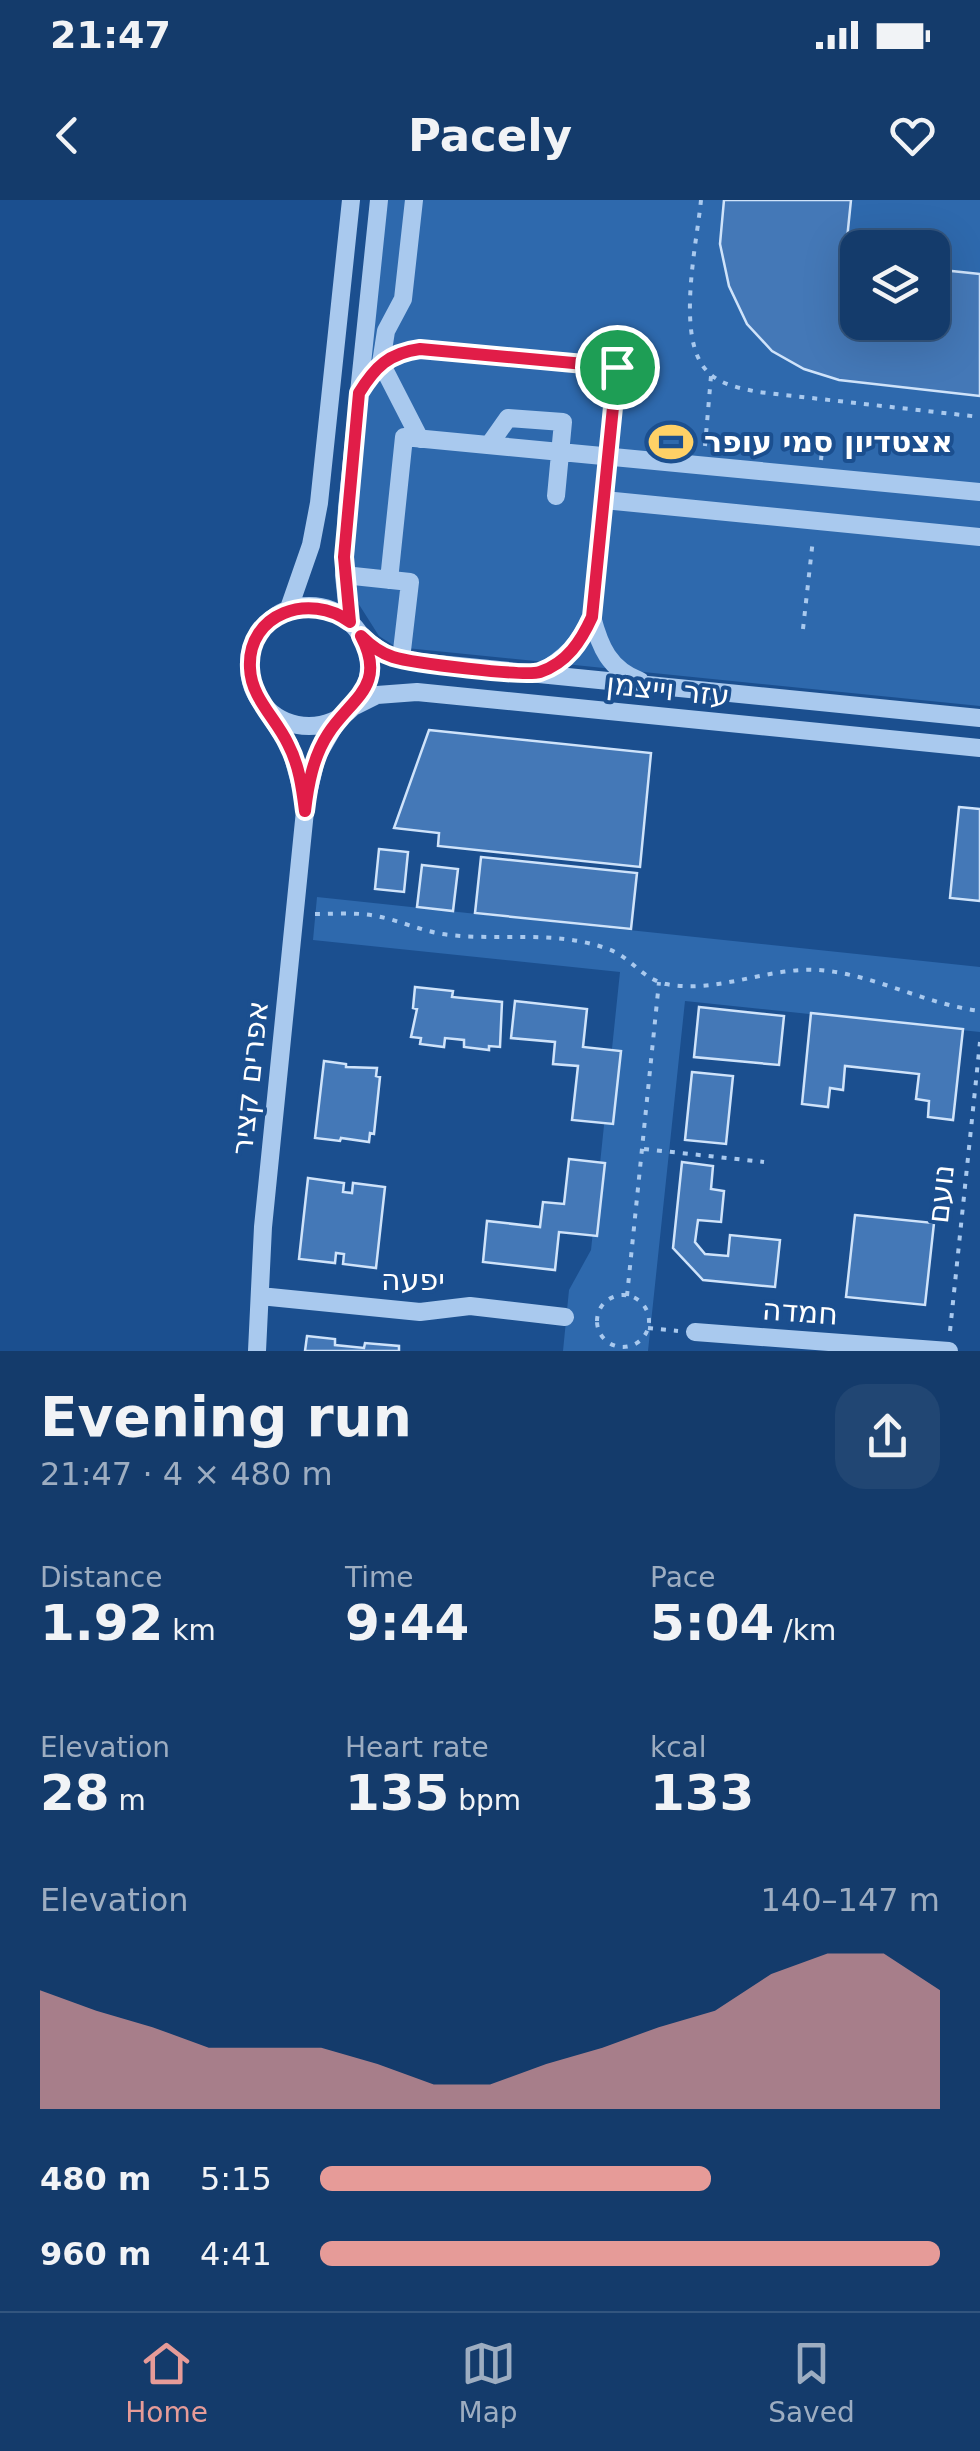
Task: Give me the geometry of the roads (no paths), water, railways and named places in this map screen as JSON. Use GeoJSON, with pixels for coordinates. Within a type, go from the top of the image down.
{"type":"FeatureCollection","features":[{"type":"Feature","properties":{"kind":"street"},"geometry":{"type":"LineString","coordinates":[[288,610],[311,544],[319,503],[351,200]]}},
{"type":"Feature","properties":{"kind":"street"},"geometry":{"type":"LineString","coordinates":[[355,629],[325,608],[306,606],[288,610],[265,626],[252,650],[251,679],[263,704],[285,721],[303,726],[322,725],[346,712],[364,691],[369,673],[368,653],[355,629],[344,575],[347,508],[379,200]]}},
{"type":"Feature","properties":{"kind":"street"},"geometry":{"type":"LineString","coordinates":[[414,200],[403,300],[386,330],[381,364],[420,439]]}},
{"type":"Feature","properties":{"kind":"street"},"geometry":{"type":"LineString","coordinates":[[368,302],[374,317],[386,330],[420,349]]}},
{"type":"Feature","properties":{"kind":"street"},"geometry":{"type":"LineString","coordinates":[[359,393],[381,364],[399,352],[420,349],[617,367],[592,617],[580,642],[560,662],[537,674]]}},
{"type":"Feature","properties":{"kind":"street"},"geometry":{"type":"LineString","coordinates":[[489,445],[508,418],[563,422],[556,496]]}},
{"type":"Feature","properties":{"kind":"street"},"geometry":{"type":"LineString","coordinates":[[389,580],[404,437],[980,492]]}},
{"type":"Feature","properties":{"kind":"street"},"geometry":{"type":"LineString","coordinates":[[604,500],[980,536]]}},
{"type":"Feature","properties":{"kind":"street"},"geometry":{"type":"LineString","coordinates":[[344,575],[410,582],[401,659]]}},
{"type":"Feature","properties":{"kind":"street"},"geometry":{"type":"LineString","coordinates":[[592,617],[609,660],[625,675],[651,686]]}},
{"type":"Feature","properties":{"kind":"street","name":"עזר וייצמן"},"geometry":{"type":"LineString","coordinates":[[355,629],[375,649],[401,659],[980,718]]}},
{"type":"Feature","properties":{"kind":"street","name":"עזר וייצמן"},"geometry":{"type":"LineString","coordinates":[[346,712],[378,696],[417,692],[980,748]]}},
{"type":"Feature","properties":{"kind":"street","name":"אפרים קציר"},"geometry":{"type":"LineString","coordinates":[[263,704],[294,756],[305,811]]}},
{"type":"Feature","properties":{"kind":"street","name":"אפרים קציר"},"geometry":{"type":"LineString","coordinates":[[258,1351],[263,1227],[305,811],[317,756],[346,712]]}},
{"type":"Feature","properties":{"kind":"street","name":"יפעה"},"geometry":{"type":"LineString","coordinates":[[260,1296],[420,1312],[470,1306],[565,1318]]}},
{"type":"Feature","properties":{"kind":"street","name":"חמדה"},"geometry":{"type":"LineString","coordinates":[[695,1332],[948,1351]]}},
{"type":"Feature","properties":{"kind":"place","name":"אצטדיון סמי עופר"},"geometry":{"type":"Point","coordinates":[671,442]}}]}
